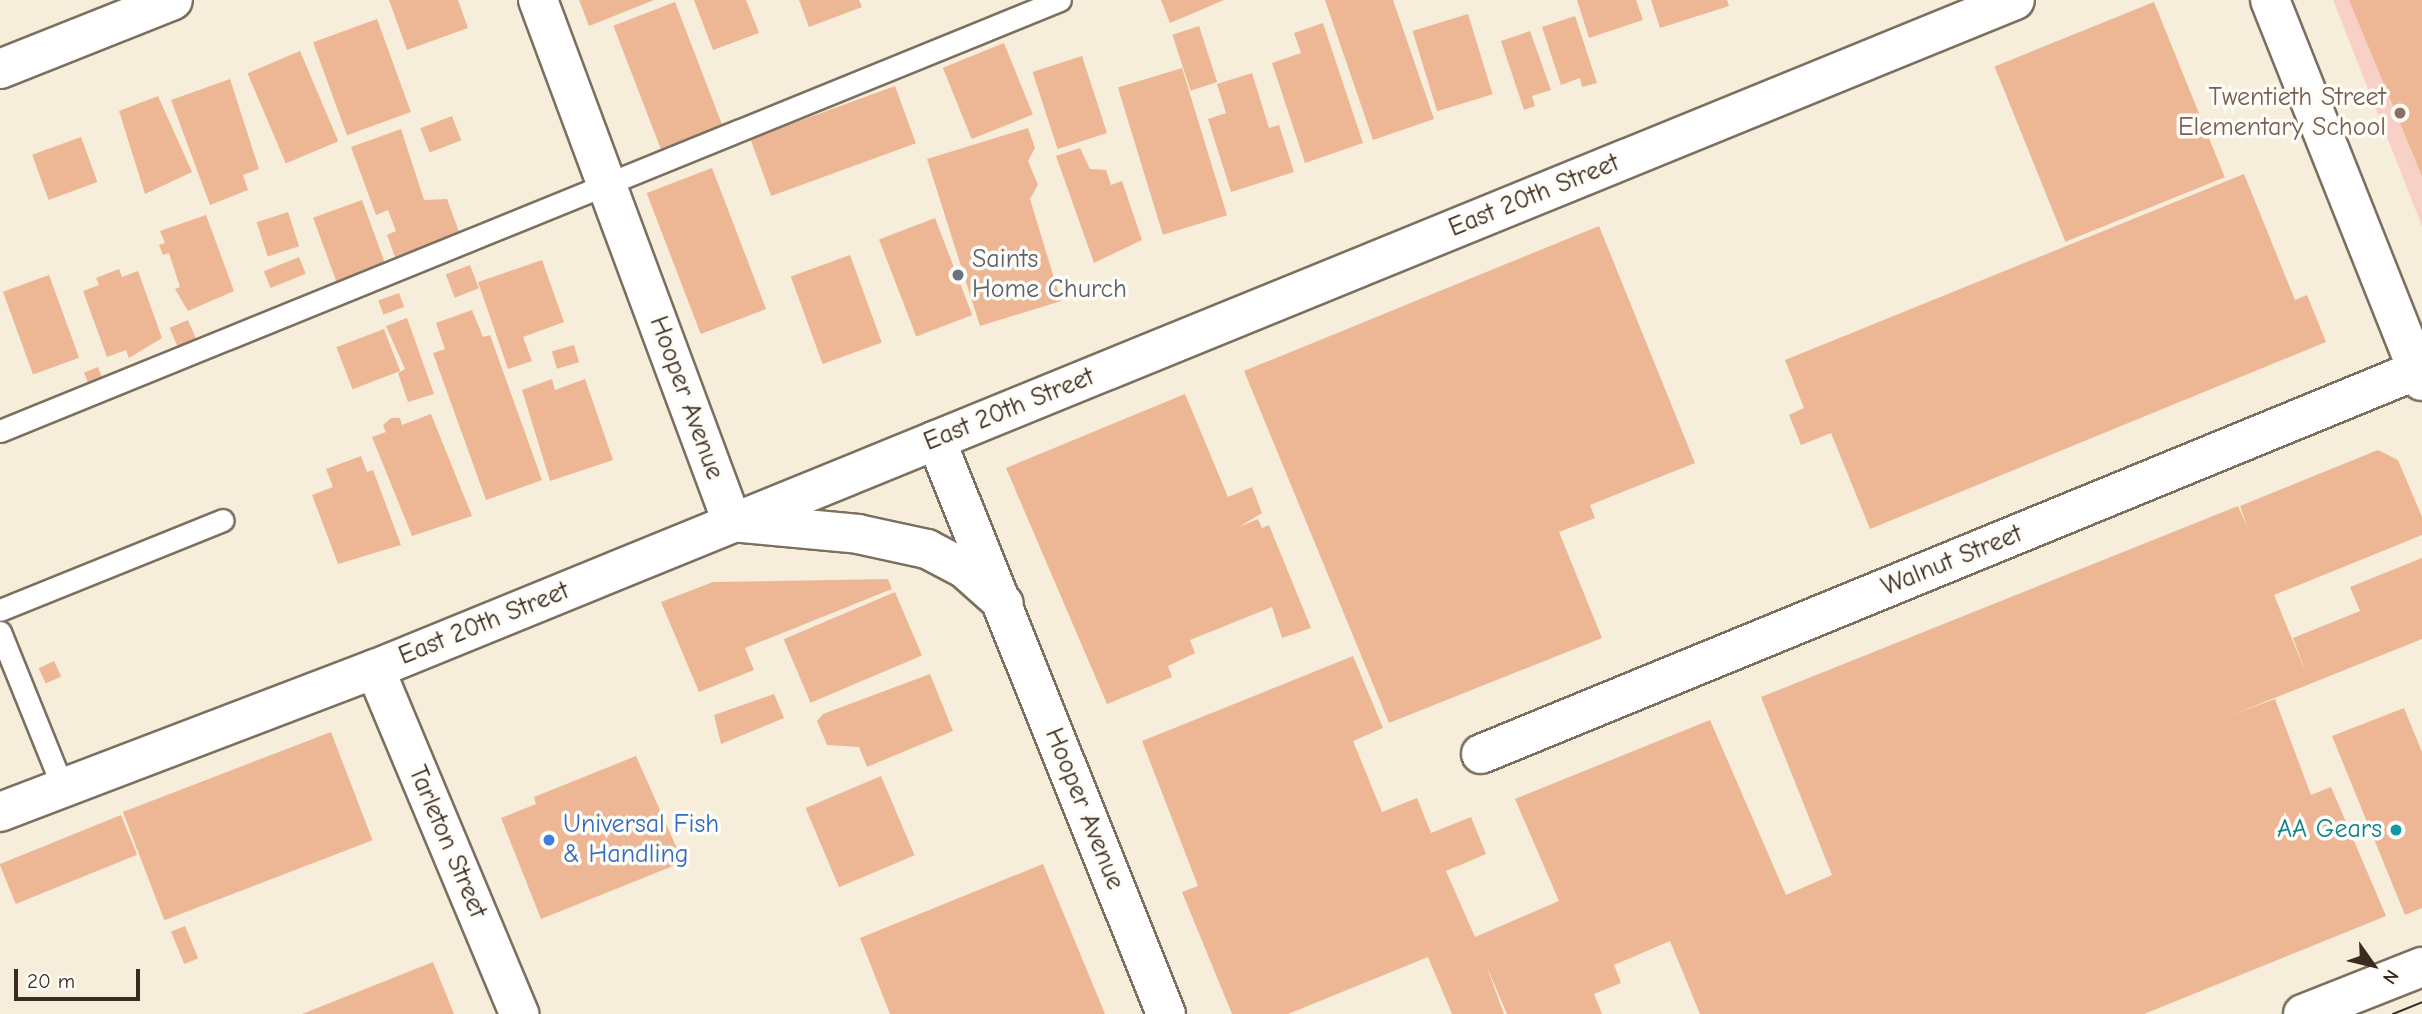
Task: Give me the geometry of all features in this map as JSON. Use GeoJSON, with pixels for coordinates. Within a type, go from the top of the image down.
{"type":"FeatureCollection","features":[{"type":"Feature","properties":{"kind":"street"},"geometry":{"type":"LineString","coordinates":[[0,69],[173,0]]}},
{"type":"Feature","properties":{"kind":"street","name":"Hooper Avenue"},"geometry":{"type":"LineString","coordinates":[[538,0],[732,522],[858,534],[927,549],[965,569],[1004,604]]}},
{"type":"Feature","properties":{"kind":"street","name":"East 20th Street"},"geometry":{"type":"LineString","coordinates":[[0,812],[374,669],[2015,0]]}},
{"type":"Feature","properties":{"kind":"street"},"geometry":{"type":"LineString","coordinates":[[2270,0],[2421,373]]}},
{"type":"Feature","properties":{"kind":"street","name":"Walnut Street"},"geometry":{"type":"LineString","coordinates":[[1481,754],[2421,373]]}},
{"type":"Feature","properties":{"kind":"street","name":"Hooper Avenue"},"geometry":{"type":"LineString","coordinates":[[936,440],[1004,604],[1166,1014]]}},
{"type":"Feature","properties":{"kind":"street","name":"Tarleton Street"},"geometry":{"type":"LineString","coordinates":[[374,669],[519,1014]]}},
{"type":"Feature","properties":{"kind":"street"},"geometry":{"type":"LineString","coordinates":[[2303,1014],[2422,967]]}},
{"type":"Feature","properties":{"kind":"lane"},"geometry":{"type":"LineString","coordinates":[[0,431],[608,189],[1060,0]]}},
{"type":"Feature","properties":{"kind":"lane"},"geometry":{"type":"LineString","coordinates":[[0,610],[223,520]]}},
{"type":"Feature","properties":{"kind":"lane"},"geometry":{"type":"LineString","coordinates":[[0,632],[63,788]]}},
{"type":"Feature","properties":{"kind":"shaded area","name":"Twentieth Street Elementary School"},"geometry":{"type":"Polygon","coordinates":[[[2333,0],[2422,0],[2422,226],[2333,0]]]}},
{"type":"Feature","properties":{"kind":"building"},"geometry":{"type":"Polygon","coordinates":[[[389,0],[458,0],[468,28],[407,50],[389,0]]]}},
{"type":"Feature","properties":{"kind":"building"},"geometry":{"type":"Polygon","coordinates":[[[579,0],[654,0],[589,26],[579,0]]]}},
{"type":"Feature","properties":{"kind":"building"},"geometry":{"type":"Polygon","coordinates":[[[694,0],[746,0],[759,33],[713,50],[694,0]]]}},
{"type":"Feature","properties":{"kind":"building"},"geometry":{"type":"Polygon","coordinates":[[[799,0],[859,0],[862,7],[809,27],[799,0]]]}},
{"type":"Feature","properties":{"kind":"building"},"geometry":{"type":"Polygon","coordinates":[[[1161,0],[1224,0],[1170,23],[1161,0]]]}},
{"type":"Feature","properties":{"kind":"building"},"geometry":{"type":"Polygon","coordinates":[[[1325,0],[1393,0],[1434,119],[1373,140],[1325,0]]]}},
{"type":"Feature","properties":{"kind":"building"},"geometry":{"type":"Polygon","coordinates":[[[1577,0],[1636,0],[1643,20],[1589,38],[1577,0]]]}},
{"type":"Feature","properties":{"kind":"building"},"geometry":{"type":"Polygon","coordinates":[[[1651,0],[1727,0],[1729,6],[1660,28],[1651,0]]]}},
{"type":"Feature","properties":{"kind":"building","name":"Twentieth Street Elementary School"},"geometry":{"type":"Polygon","coordinates":[[[2349,0],[2422,0],[2422,176],[2349,0]]]}},
{"type":"Feature","properties":{"kind":"building"},"geometry":{"type":"Polygon","coordinates":[[[675,2],[724,129],[662,153],[613,26],[675,2]]]}},
{"type":"Feature","properties":{"kind":"building"},"geometry":{"type":"Polygon","coordinates":[[[2154,2],[2225,177],[2065,242],[1995,66],[2154,2]]]}},
{"type":"Feature","properties":{"kind":"building"},"geometry":{"type":"Polygon","coordinates":[[[1468,14],[1493,94],[1437,111],[1413,31],[1468,14]]]}},
{"type":"Feature","properties":{"kind":"building"},"geometry":{"type":"Polygon","coordinates":[[[1575,16],[1597,83],[1582,87],[1580,78],[1561,85],[1542,27],[1575,16]]]}},
{"type":"Feature","properties":{"kind":"building"},"geometry":{"type":"Polygon","coordinates":[[[377,19],[411,112],[347,135],[313,42],[377,19]]]}},
{"type":"Feature","properties":{"kind":"building"},"geometry":{"type":"Polygon","coordinates":[[[1323,23],[1363,143],[1305,163],[1272,63],[1301,53],[1294,33],[1323,23]]]}},
{"type":"Feature","properties":{"kind":"building"},"geometry":{"type":"Polygon","coordinates":[[[1199,26],[1217,82],[1191,91],[1172,35],[1199,26]]]}},
{"type":"Feature","properties":{"kind":"building"},"geometry":{"type":"Polygon","coordinates":[[[1530,31],[1551,90],[1532,96],[1535,106],[1524,110],[1501,41],[1530,31]]]}},
{"type":"Feature","properties":{"kind":"building"},"geometry":{"type":"Polygon","coordinates":[[[1004,43],[1033,114],[972,139],[943,68],[1004,43]]]}},
{"type":"Feature","properties":{"kind":"building"},"geometry":{"type":"Polygon","coordinates":[[[300,51],[338,141],[286,163],[248,73],[300,51]]]}},
{"type":"Feature","properties":{"kind":"building"},"geometry":{"type":"Polygon","coordinates":[[[1082,56],[1107,133],[1058,149],[1033,72],[1082,56]]]}},
{"type":"Feature","properties":{"kind":"building"},"geometry":{"type":"Polygon","coordinates":[[[1182,68],[1227,215],[1163,235],[1118,88],[1182,68]]]}},
{"type":"Feature","properties":{"kind":"building"},"geometry":{"type":"Polygon","coordinates":[[[1252,73],[1269,128],[1279,125],[1294,172],[1231,192],[1208,119],[1226,113],[1217,84],[1252,73]]]}},
{"type":"Feature","properties":{"kind":"building"},"geometry":{"type":"Polygon","coordinates":[[[230,79],[259,169],[243,175],[248,190],[210,205],[171,100],[230,79]]]}},
{"type":"Feature","properties":{"kind":"building"},"geometry":{"type":"Polygon","coordinates":[[[895,86],[916,143],[771,196],[750,139],[895,86]]]}},
{"type":"Feature","properties":{"kind":"building"},"geometry":{"type":"Polygon","coordinates":[[[158,96],[192,172],[145,194],[119,111],[158,96]]]}},
{"type":"Feature","properties":{"kind":"building"},"geometry":{"type":"Polygon","coordinates":[[[452,116],[461,140],[430,152],[420,128],[452,116]]]}},
{"type":"Feature","properties":{"kind":"building"},"geometry":{"type":"Polygon","coordinates":[[[1028,128],[1035,148],[1028,161],[1038,185],[1030,199],[1061,301],[980,326],[927,159],[1028,128]]]}},
{"type":"Feature","properties":{"kind":"building"},"geometry":{"type":"Polygon","coordinates":[[[401,129],[424,200],[447,199],[459,232],[395,257],[387,235],[396,231],[388,210],[376,215],[351,147],[401,129]]]}},
{"type":"Feature","properties":{"kind":"building"},"geometry":{"type":"Polygon","coordinates":[[[81,137],[97,182],[49,200],[32,155],[81,137]]]}},
{"type":"Feature","properties":{"kind":"building"},"geometry":{"type":"Polygon","coordinates":[[[1080,148],[1090,169],[1106,170],[1111,185],[1122,181],[1142,240],[1094,263],[1056,156],[1080,148]]]}},
{"type":"Feature","properties":{"kind":"building"},"geometry":{"type":"Polygon","coordinates":[[[712,168],[766,309],[701,334],[647,193],[712,168]]]}},
{"type":"Feature","properties":{"kind":"building"},"geometry":{"type":"Polygon","coordinates":[[[2244,174],[2295,300],[2307,295],[2326,342],[1870,529],[1831,433],[1801,445],[1789,415],[1804,408],[1785,360],[2244,174]]]}},
{"type":"Feature","properties":{"kind":"building"},"geometry":{"type":"Polygon","coordinates":[[[362,200],[385,264],[336,282],[313,218],[362,200]]]}},
{"type":"Feature","properties":{"kind":"building"},"geometry":{"type":"Polygon","coordinates":[[[288,212],[299,246],[268,256],[257,222],[288,212]]]}},
{"type":"Feature","properties":{"kind":"building"},"geometry":{"type":"Polygon","coordinates":[[[206,215],[234,291],[188,311],[175,289],[180,287],[169,253],[163,255],[159,245],[165,243],[160,231],[206,215]]]}},
{"type":"Feature","properties":{"kind":"building"},"geometry":{"type":"Polygon","coordinates":[[[935,218],[972,315],[916,337],[879,240],[935,218]]]}},
{"type":"Feature","properties":{"kind":"building"},"geometry":{"type":"Polygon","coordinates":[[[1599,226],[1695,463],[1590,505],[1595,518],[1559,532],[1602,638],[1389,723],[1244,371],[1599,226]]]}},
{"type":"Feature","properties":{"kind":"building"},"geometry":{"type":"Polygon","coordinates":[[[850,255],[882,342],[823,364],[791,277],[850,255]]]}},
{"type":"Feature","properties":{"kind":"building"},"geometry":{"type":"Polygon","coordinates":[[[299,257],[306,274],[271,288],[264,271],[299,257]]]}},
{"type":"Feature","properties":{"kind":"building"},"geometry":{"type":"Polygon","coordinates":[[[542,260],[564,322],[523,337],[532,361],[508,369],[478,282],[542,260]]]}},
{"type":"Feature","properties":{"kind":"building"},"geometry":{"type":"Polygon","coordinates":[[[470,265],[479,288],[455,298],[446,274],[470,265]]]}},
{"type":"Feature","properties":{"kind":"building"},"geometry":{"type":"Polygon","coordinates":[[[119,269],[122,277],[138,271],[162,338],[129,358],[126,350],[107,357],[83,291],[99,285],[96,278],[119,269]]]}},
{"type":"Feature","properties":{"kind":"building"},"geometry":{"type":"Polygon","coordinates":[[[49,275],[79,358],[33,374],[3,292],[49,275]]]}},
{"type":"Feature","properties":{"kind":"building"},"geometry":{"type":"Polygon","coordinates":[[[399,293],[404,307],[383,315],[378,301],[399,293]]]}},
{"type":"Feature","properties":{"kind":"building"},"geometry":{"type":"Polygon","coordinates":[[[472,310],[483,337],[490,335],[542,480],[486,500],[433,353],[445,349],[436,323],[472,310]]]}},
{"type":"Feature","properties":{"kind":"building"},"geometry":{"type":"Polygon","coordinates":[[[407,318],[434,394],[408,402],[398,373],[405,369],[386,326],[407,318]]]}},
{"type":"Feature","properties":{"kind":"building"},"geometry":{"type":"Polygon","coordinates":[[[188,320],[196,339],[178,347],[170,328],[188,320]]]}},
{"type":"Feature","properties":{"kind":"building"},"geometry":{"type":"Polygon","coordinates":[[[384,329],[400,371],[353,389],[336,347],[384,329]]]}},
{"type":"Feature","properties":{"kind":"building"},"geometry":{"type":"Polygon","coordinates":[[[574,345],[579,362],[557,369],[552,351],[574,345]]]}},
{"type":"Feature","properties":{"kind":"building"},"geometry":{"type":"Polygon","coordinates":[[[98,367],[103,380],[89,385],[84,372],[98,367]]]}},
{"type":"Feature","properties":{"kind":"building"},"geometry":{"type":"Polygon","coordinates":[[[552,379],[555,390],[585,379],[613,460],[550,481],[522,390],[552,379]]]}},
{"type":"Feature","properties":{"kind":"building"},"geometry":{"type":"Polygon","coordinates":[[[1185,394],[1228,497],[1252,487],[1262,513],[1239,527],[1258,519],[1262,528],[1269,525],[1311,628],[1282,638],[1272,607],[1190,640],[1195,653],[1168,666],[1172,677],[1107,704],[1006,468],[1185,394]]]}},
{"type":"Feature","properties":{"kind":"building"},"geometry":{"type":"Polygon","coordinates":[[[431,414],[472,516],[412,536],[372,437],[386,432],[383,425],[391,418],[400,418],[402,425],[431,414]]]}},
{"type":"Feature","properties":{"kind":"building"},"geometry":{"type":"Polygon","coordinates":[[[2378,450],[2398,460],[2422,517],[2422,535],[2274,595],[2306,673],[2293,638],[2360,611],[2350,587],[2422,558],[2422,639],[2232,715],[2275,699],[2311,795],[2331,787],[2386,916],[2144,1014],[1700,1014],[1670,941],[1614,965],[1621,983],[1594,994],[1602,1014],[1507,1014],[1486,965],[1504,1014],[1452,1014],[1428,957],[1288,1014],[1232,1014],[1182,892],[1198,886],[1142,741],[1353,656],[1383,728],[1353,741],[1382,812],[1417,798],[1431,833],[1471,817],[1486,854],[1446,871],[1475,937],[1559,901],[1515,799],[1710,720],[1786,895],[1832,875],[1761,697],[2238,506],[2248,528],[2240,506],[2378,450]]]}},
{"type":"Feature","properties":{"kind":"building"},"geometry":{"type":"Polygon","coordinates":[[[361,456],[367,472],[373,470],[401,545],[338,564],[312,495],[333,487],[326,469],[361,456]]]}},
{"type":"Feature","properties":{"kind":"building"},"geometry":{"type":"Polygon","coordinates":[[[888,579],[892,589],[745,648],[754,670],[699,692],[661,602],[713,582],[888,579]]]}},
{"type":"Feature","properties":{"kind":"building"},"geometry":{"type":"Polygon","coordinates":[[[895,592],[922,656],[811,703],[784,639],[895,592]]]}},
{"type":"Feature","properties":{"kind":"building"},"geometry":{"type":"Polygon","coordinates":[[[54,661],[61,676],[46,684],[39,668],[54,661]]]}},
{"type":"Feature","properties":{"kind":"building"},"geometry":{"type":"Polygon","coordinates":[[[930,674],[953,731],[867,767],[859,747],[827,745],[817,721],[823,714],[930,674]]]}},
{"type":"Feature","properties":{"kind":"building"},"geometry":{"type":"Polygon","coordinates":[[[774,694],[784,718],[721,744],[714,715],[774,694]]]}},
{"type":"Feature","properties":{"kind":"building","name":"AA Gears"},"geometry":{"type":"Polygon","coordinates":[[[2404,708],[2422,752],[2422,908],[2405,915],[2332,736],[2404,708]]]}},
{"type":"Feature","properties":{"kind":"building"},"geometry":{"type":"Polygon","coordinates":[[[331,732],[373,840],[164,920],[123,812],[331,732]]]}},
{"type":"Feature","properties":{"kind":"building"},"geometry":{"type":"Polygon","coordinates":[[[636,756],[683,862],[541,919],[501,818],[536,804],[534,797],[636,756]]]}},
{"type":"Feature","properties":{"kind":"building"},"geometry":{"type":"Polygon","coordinates":[[[881,776],[915,855],[839,887],[806,808],[881,776]]]}},
{"type":"Feature","properties":{"kind":"building"},"geometry":{"type":"Polygon","coordinates":[[[121,815],[137,855],[16,904],[0,864],[121,815]]]}},
{"type":"Feature","properties":{"kind":"building"},"geometry":{"type":"Polygon","coordinates":[[[1043,864],[1105,1014],[890,1014],[860,938],[1043,864]]]}},
{"type":"Feature","properties":{"kind":"building"},"geometry":{"type":"Polygon","coordinates":[[[185,926],[198,958],[184,964],[171,932],[185,926]]]}},
{"type":"Feature","properties":{"kind":"building"},"geometry":{"type":"Polygon","coordinates":[[[433,962],[454,1014],[302,1014],[433,962]]]}},
{"type":"Feature","properties":{"kind":"tram line"},"geometry":{"type":"LineString","coordinates":[[2393,1014],[2422,1002]]}},
{"type":"Feature","properties":{"kind":"place","name":"Twentieth Street Elementary School"},"geometry":{"type":"Point","coordinates":[2400,113]}},
{"type":"Feature","properties":{"kind":"place","name":"Saints Home Church"},"geometry":{"type":"Point","coordinates":[958,275]}},
{"type":"Feature","properties":{"kind":"place","name":"AA Gears"},"geometry":{"type":"Point","coordinates":[2396,830]}},
{"type":"Feature","properties":{"kind":"place","name":"Universal Fish & Handling"},"geometry":{"type":"Point","coordinates":[549,840]}}]}
